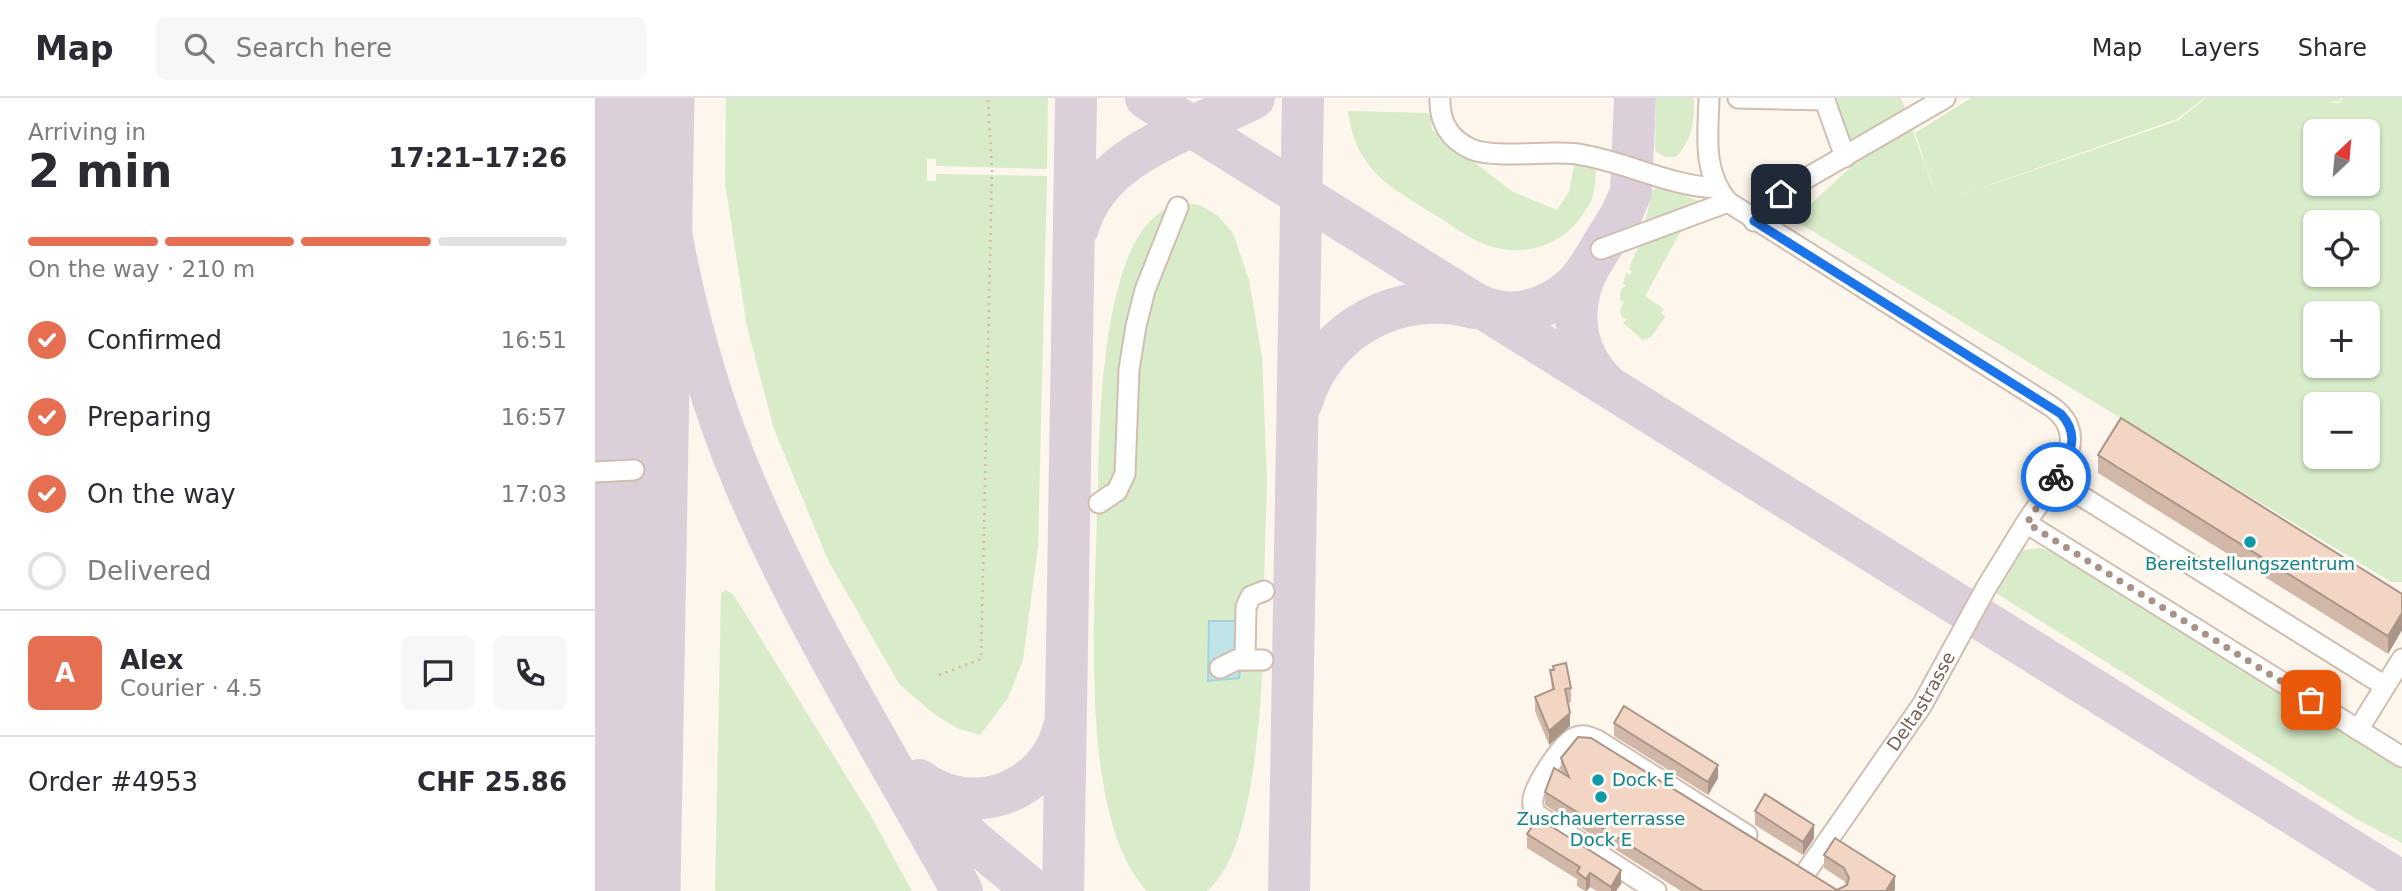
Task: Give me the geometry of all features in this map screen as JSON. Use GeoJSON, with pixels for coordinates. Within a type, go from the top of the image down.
{"type":"FeatureCollection","features":[{"type":"Feature","properties":{"kind":"lane"},"geometry":{"type":"LineString","coordinates":[[1440,98],[1444,124],[1454,138],[1470,148],[1483,152],[1581,154],[1723,195],[1754,221],[1770,201],[1945,98]]}},
{"type":"Feature","properties":{"kind":"lane"},"geometry":{"type":"LineString","coordinates":[[1709,98],[1708,156],[1723,195]]}},
{"type":"Feature","properties":{"kind":"lane"},"geometry":{"type":"LineString","coordinates":[[1738,98],[1824,99],[1845,157]]}},
{"type":"Feature","properties":{"kind":"lane"},"geometry":{"type":"LineString","coordinates":[[1601,249],[1723,195]]}},
{"type":"Feature","properties":{"kind":"lane"},"geometry":{"type":"LineString","coordinates":[[1098,503],[1117,491],[1125,474],[1129,382],[1136,326],[1145,290],[1178,207]]}},
{"type":"Feature","properties":{"kind":"lane","name":"Deltastrasse"},"geometry":{"type":"LineString","coordinates":[[1754,221],[2061,414],[2068,422],[2073,438],[2067,458],[1986,587],[1922,705],[1801,868],[1827,885]]}},
{"type":"Feature","properties":{"kind":"lane"},"geometry":{"type":"LineString","coordinates":[[595,472],[635,470]]}},
{"type":"Feature","properties":{"kind":"lane"},"geometry":{"type":"LineString","coordinates":[[2054,479],[2385,686]]}},
{"type":"Feature","properties":{"kind":"lane"},"geometry":{"type":"LineString","coordinates":[[2027,523],[2402,757]]}},
{"type":"Feature","properties":{"kind":"lane"},"geometry":{"type":"LineString","coordinates":[[1220,668],[1236,660],[1254,660],[1246,607],[1251,596],[1264,591]]}},
{"type":"Feature","properties":{"kind":"lane"},"geometry":{"type":"LineString","coordinates":[[2358,730],[2402,659]]}},
{"type":"Feature","properties":{"kind":"lane"},"geometry":{"type":"LineString","coordinates":[[1656,891],[1536,814],[1532,802],[1535,791],[1563,746],[1573,737],[1584,735],[1597,740],[1761,843]]}},
{"type":"Feature","properties":{"kind":"path"},"geometry":{"type":"LineString","coordinates":[[939,675],[981,659],[992,170],[988,98]]}},
{"type":"Feature","properties":{"kind":"green space"},"geometry":{"type":"Polygon","coordinates":[[[726,98],[1048,98],[1047,169],[936,166],[936,159],[927,159],[927,181],[936,181],[936,174],[1047,176],[1038,547],[1023,660],[1008,698],[980,735],[957,728],[934,714],[899,684],[828,560],[774,429],[747,327],[725,183],[726,98]]]}},
{"type":"Feature","properties":{"kind":"green space"},"geometry":{"type":"Polygon","coordinates":[[[1656,98],[1694,98],[1691,130],[1676,157],[1665,157],[1655,151],[1656,98]]]}},
{"type":"Feature","properties":{"kind":"green space"},"geometry":{"type":"Polygon","coordinates":[[[1832,98],[1901,98],[1937,198],[1915,133],[1971,98],[2204,98],[2177,119],[1938,203],[2177,121],[2206,98],[2341,98],[2339,101],[2327,102],[2339,103],[2343,98],[2402,98],[2402,582],[2391,582],[1794,220],[1856,162],[1832,98]]]}},
{"type":"Feature","properties":{"kind":"green space"},"geometry":{"type":"Polygon","coordinates":[[[1348,111],[1431,113],[1432,130],[1513,192],[1557,210],[1569,192],[1574,165],[1596,169],[1592,198],[1574,226],[1552,242],[1526,250],[1484,244],[1404,196],[1378,175],[1359,149],[1348,111]]]}},
{"type":"Feature","properties":{"kind":"green space"},"geometry":{"type":"Polygon","coordinates":[[[1659,186],[1702,202],[1650,224],[1645,221],[1653,190],[1659,186]]]}},
{"type":"Feature","properties":{"kind":"green space"},"geometry":{"type":"Polygon","coordinates":[[[1184,203],[1200,205],[1218,216],[1233,233],[1249,280],[1262,357],[1267,479],[1264,587],[1230,669],[1263,664],[1251,785],[1235,848],[1222,873],[1207,891],[1147,891],[1125,857],[1110,814],[1100,763],[1094,652],[1097,507],[1120,494],[1138,338],[1184,203]]]}},
{"type":"Feature","properties":{"kind":"green space"},"geometry":{"type":"Polygon","coordinates":[[[1168,208],[1146,274],[1121,478],[1098,496],[1103,384],[1116,295],[1129,256],[1146,226],[1168,208]]]}},
{"type":"Feature","properties":{"kind":"green space"},"geometry":{"type":"Polygon","coordinates":[[[1676,228],[1681,231],[1645,296],[1664,309],[1661,313],[1665,317],[1651,337],[1643,340],[1623,323],[1627,320],[1622,317],[1620,310],[1624,302],[1620,300],[1621,289],[1626,286],[1623,284],[1626,273],[1630,275],[1632,271],[1629,269],[1641,245],[1650,237],[1676,228]]]}},
{"type":"Feature","properties":{"kind":"green space"},"geometry":{"type":"Polygon","coordinates":[[[2041,548],[2053,552],[2402,769],[2402,843],[2353,817],[1996,593],[2023,550],[2041,548]]]}},
{"type":"Feature","properties":{"kind":"green space"},"geometry":{"type":"Polygon","coordinates":[[[726,590],[733,594],[871,816],[912,891],[715,891],[721,593],[726,590]]]}},
{"type":"Feature","properties":{"kind":"water"},"geometry":{"type":"Polygon","coordinates":[[[1209,621],[1247,621],[1239,678],[1208,681],[1209,621]]]}},
{"type":"Feature","properties":{"kind":"building","name":"Bereitstellungszentrum"},"geometry":{"type":"Polygon","coordinates":[[[2121,418],[2402,594],[2402,613],[2388,636],[2098,455],[2121,418]]]}},
{"type":"Feature","properties":{"kind":"building"},"geometry":{"type":"Polygon","coordinates":[[[1566,663],[1571,688],[1565,689],[1570,713],[1549,731],[1535,697],[1554,689],[1550,670],[1554,670],[1553,666],[1566,663]]]}},
{"type":"Feature","properties":{"kind":"building"},"geometry":{"type":"Polygon","coordinates":[[[1624,706],[1718,765],[1708,782],[1614,723],[1624,706]]]}},
{"type":"Feature","properties":{"kind":"building","name":"Dock E"},"geometry":{"type":"Polygon","coordinates":[[[1578,737],[1591,738],[1837,890],[1847,885],[1849,878],[1844,868],[1824,855],[1835,838],[1895,876],[1886,891],[1703,891],[1545,792],[1554,768],[1569,777],[1561,758],[1578,737]]]}},
{"type":"Feature","properties":{"kind":"building"},"geometry":{"type":"Polygon","coordinates":[[[1765,794],[1814,825],[1803,842],[1755,811],[1765,794]]]}},
{"type":"Feature","properties":{"kind":"building"},"geometry":{"type":"Polygon","coordinates":[[[1538,818],[1621,870],[1611,887],[1590,873],[1586,879],[1577,872],[1580,867],[1527,834],[1538,818]]]}},
{"type":"Feature","properties":{"kind":"taxiway"},"geometry":{"type":"LineString","coordinates":[[652,98],[673,246],[696,343],[727,438],[745,484],[794,588],[848,690],[962,891]]}},
{"type":"Feature","properties":{"kind":"taxiway"},"geometry":{"type":"LineString","coordinates":[[1063,891],[1076,98]]}},
{"type":"Feature","properties":{"kind":"taxiway"},"geometry":{"type":"LineString","coordinates":[[1146,98],[2402,882]]}},
{"type":"Feature","properties":{"kind":"taxiway"},"geometry":{"type":"LineString","coordinates":[[1078,228],[1089,202],[1105,180],[1126,162],[1150,147],[1254,98]]}},
{"type":"Feature","properties":{"kind":"taxiway"},"geometry":{"type":"LineString","coordinates":[[1289,891],[1303,98]]}},
{"type":"Feature","properties":{"kind":"taxiway"},"geometry":{"type":"LineString","coordinates":[[1589,267],[1622,213],[1631,192],[1635,98]]}},
{"type":"Feature","properties":{"kind":"taxiway"},"geometry":{"type":"LineString","coordinates":[[1481,306],[1512,312],[1542,306],[1568,290],[1589,267],[1578,297],[1577,327],[1585,356],[1604,382]]}},
{"type":"Feature","properties":{"kind":"taxiway"},"geometry":{"type":"LineString","coordinates":[[1302,402],[1313,376],[1328,353],[1347,334],[1369,319],[1393,309],[1419,304],[1447,303],[1474,308]]}},
{"type":"Feature","properties":{"kind":"taxiway"},"geometry":{"type":"LineString","coordinates":[[919,780],[940,792],[962,798],[984,798],[1005,793],[1025,783],[1042,768],[1055,750],[1064,727]]}},
{"type":"Feature","properties":{"kind":"taxiway"},"geometry":{"type":"LineString","coordinates":[[923,788],[970,838],[1034,891]]}},
{"type":"Feature","properties":{"kind":"taxiway"},"geometry":{"type":"LineString","coordinates":[[629,855],[637,891]]}},
{"type":"Feature","properties":{"kind":"taxiway"},"geometry":{"type":"LineString","coordinates":[[595,886],[604,891]]}},
{"type":"Feature","properties":{"kind":"runway"},"geometry":{"type":"LineString","coordinates":[[629,891],[643,98]]}},
{"type":"Feature","properties":{"kind":"way so far"},"geometry":{"type":"LineString","coordinates":[[2056,477],[2027,523],[2311,700]]}},
{"type":"Feature","properties":{"kind":"place","name":"Bereitstellungszentrum"},"geometry":{"type":"Point","coordinates":[2250,542]}},
{"type":"Feature","properties":{"kind":"place","name":"Dock E"},"geometry":{"type":"Point","coordinates":[1598,780]}},
{"type":"Feature","properties":{"kind":"place","name":"Zuschauerterrasse Dock E"},"geometry":{"type":"Point","coordinates":[1601,797]}},
{"type":"Feature","properties":{"kind":"route"},"geometry":{"type":"LineString","coordinates":[[1781,194],[1760,211],[1754,221],[2061,414],[2072,429],[2073,438],[2067,458],[2056,477]]}}]}
